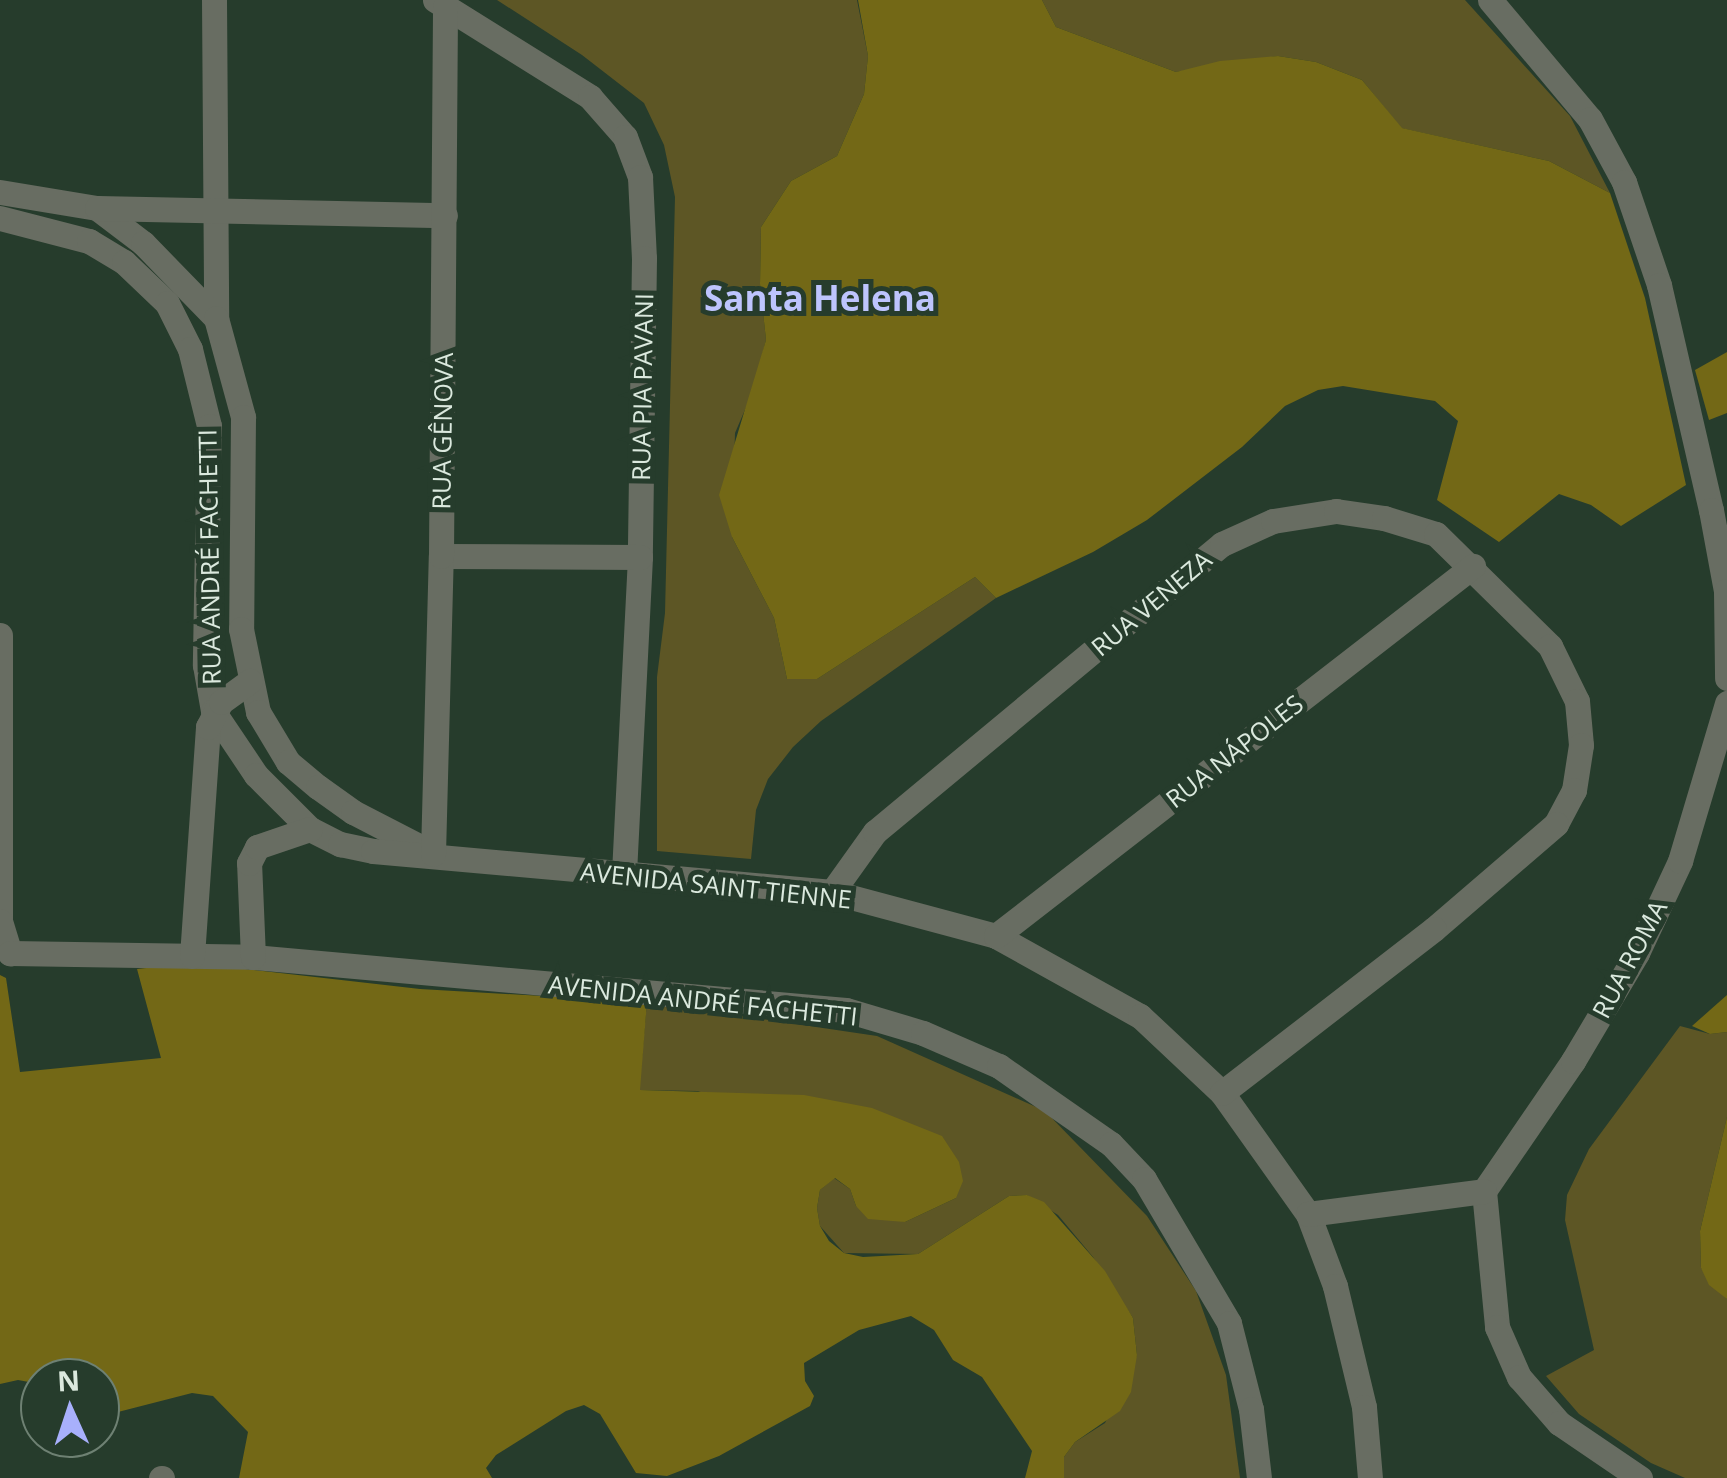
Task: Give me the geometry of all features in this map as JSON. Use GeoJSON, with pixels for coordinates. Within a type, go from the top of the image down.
{"type":"FeatureCollection","features":[{"type":"Feature","properties":{"kind":"street"},"geometry":{"type":"LineString","coordinates":[[214,0],[216,318]]}},
{"type":"Feature","properties":{"kind":"street"},"geometry":{"type":"LineString","coordinates":[[1490,0],[1590,118],[1624,182],[1659,286],[1711,510],[1726,591],[1727,678]]}},
{"type":"Feature","properties":{"kind":"street","name":"RUA GÊNOVA"},"geometry":{"type":"LineString","coordinates":[[433,854],[445,216],[440,4]]}},
{"type":"Feature","properties":{"kind":"street","name":"RUA PIA PAVANI"},"geometry":{"type":"LineString","coordinates":[[440,4],[590,97],[625,136],[640,177],[644,258],[640,557],[624,876]]}},
{"type":"Feature","properties":{"kind":"street","name":"RUA ANDRÉ FACHETTI"},"geometry":{"type":"LineString","coordinates":[[0,192],[97,208],[143,243],[216,318],[243,417],[240,629],[250,682]]}},
{"type":"Feature","properties":{"kind":"street"},"geometry":{"type":"LineString","coordinates":[[97,208],[445,216]]}},
{"type":"Feature","properties":{"kind":"street","name":"RUA ANDRÉ FACHETTI"},"geometry":{"type":"LineString","coordinates":[[0,218],[89,241],[124,262],[166,303],[190,350],[209,426],[205,666],[213,711]]}},
{"type":"Feature","properties":{"kind":"street","name":"RUA VENEZA"},"geometry":{"type":"LineString","coordinates":[[832,892],[875,832],[1222,544],[1273,521],[1336,511],[1384,518],[1436,534],[1473,566],[1550,646],[1577,700],[1581,745],[1574,790],[1556,824],[1543,836],[1434,929],[1222,1093]]}},
{"type":"Feature","properties":{"kind":"street"},"geometry":{"type":"LineString","coordinates":[[441,556],[640,557]]}},
{"type":"Feature","properties":{"kind":"street","name":"RUA NÁPOLES"},"geometry":{"type":"LineString","coordinates":[[996,936],[1473,566]]}},
{"type":"Feature","properties":{"kind":"street","name":"AVENIDA ANDRÉ FACHETTI"},"geometry":{"type":"LineString","coordinates":[[0,635],[0,921],[10,953],[253,957],[846,1010],[923,1033],[999,1066],[1111,1144],[1144,1179],[1229,1323],[1252,1408],[1259,1478]]}},
{"type":"Feature","properties":{"kind":"street"},"geometry":{"type":"LineString","coordinates":[[192,956],[213,711],[250,682]]}},
{"type":"Feature","properties":{"kind":"street","name":"AVENIDA SAINT TIENNE"},"geometry":{"type":"LineString","coordinates":[[250,682],[267,733],[288,762],[354,812],[433,854]]}},
{"type":"Feature","properties":{"kind":"street","name":"RUA ROMA"},"geometry":{"type":"LineString","coordinates":[[1484,1191],[1573,1061],[1637,952],[1680,861],[1727,704]]}},
{"type":"Feature","properties":{"kind":"street","name":"AVENIDA SAINT TIENNE"},"geometry":{"type":"LineString","coordinates":[[213,711],[256,775],[310,829],[340,844],[372,852],[433,854],[624,876],[832,892],[996,936],[1140,1016],[1222,1093],[1308,1214],[1335,1286],[1364,1408],[1370,1478]]}},
{"type":"Feature","properties":{"kind":"street"},"geometry":{"type":"LineString","coordinates":[[253,957],[250,863],[257,846],[310,829]]}},
{"type":"Feature","properties":{"kind":"street"},"geometry":{"type":"LineString","coordinates":[[1308,1214],[1484,1191],[1497,1327],[1518,1377],[1558,1423],[1640,1478]]}},
{"type":"Feature","properties":{"kind":"shaded area"},"geometry":{"type":"Polygon","coordinates":[[[497,0],[857,0],[868,56],[864,94],[837,156],[791,181],[761,227],[760,283],[766,340],[753,391],[735,433],[732,537],[774,618],[787,679],[817,679],[975,577],[996,598],[821,721],[793,747],[768,779],[756,810],[751,859],[657,851],[657,677],[665,613],[675,197],[664,145],[644,103],[582,55],[497,0]]]}},
{"type":"Feature","properties":{"kind":"shaded area"},"geometry":{"type":"Polygon","coordinates":[[[858,0],[1042,0],[1056,27],[1176,72],[1220,61],[1278,56],[1316,62],[1362,80],[1402,128],[1549,161],[1610,193],[1645,298],[1686,485],[1621,526],[1591,505],[1559,494],[1499,542],[1437,500],[1458,421],[1435,401],[1343,386],[1318,390],[1285,406],[1242,447],[1147,520],[1093,552],[996,598],[975,577],[817,679],[787,679],[774,618],[732,537],[719,495],[766,340],[760,284],[761,227],[791,181],[837,156],[864,94],[868,56],[858,0]]]}},
{"type":"Feature","properties":{"kind":"shaded area"},"geometry":{"type":"Polygon","coordinates":[[[1042,0],[1465,0],[1570,116],[1610,193],[1549,161],[1401,128],[1362,80],[1316,62],[1278,56],[1176,72],[1056,27],[1042,0]]]}},
{"type":"Feature","properties":{"kind":"shaded area"},"geometry":{"type":"Polygon","coordinates":[[[1727,352],[1727,413],[1709,420],[1695,370],[1727,352]]]}},
{"type":"Feature","properties":{"kind":"shaded area"},"geometry":{"type":"Polygon","coordinates":[[[192,963],[420,989],[647,1002],[640,1090],[804,1095],[872,1108],[942,1136],[959,1162],[963,1181],[956,1198],[905,1222],[868,1219],[856,1206],[850,1189],[835,1178],[820,1190],[820,1226],[829,1241],[844,1253],[863,1257],[918,1254],[1009,1196],[1027,1195],[1044,1202],[1105,1271],[1133,1318],[1137,1355],[1131,1392],[1120,1411],[1075,1442],[1064,1457],[1064,1478],[1025,1478],[1032,1451],[982,1377],[953,1360],[934,1330],[911,1316],[859,1330],[804,1363],[805,1381],[814,1396],[810,1406],[719,1456],[667,1476],[636,1473],[600,1414],[584,1405],[566,1411],[496,1455],[486,1468],[492,1478],[239,1478],[248,1432],[213,1396],[192,1393],[120,1411],[120,1358],[20,1358],[20,1380],[0,1384],[0,975],[6,978],[20,1072],[161,1058],[137,969],[192,963]]]}},
{"type":"Feature","properties":{"kind":"shaded area"},"geometry":{"type":"Polygon","coordinates":[[[1727,995],[1727,1032],[1710,1034],[1692,1026],[1727,995]]]}},
{"type":"Feature","properties":{"kind":"shaded area"},"geometry":{"type":"Polygon","coordinates":[[[647,1002],[877,1036],[1045,1111],[1147,1216],[1196,1291],[1226,1375],[1240,1478],[1064,1478],[1064,1457],[1075,1442],[1105,1423],[1137,1355],[1133,1318],[1093,1257],[1058,1215],[1027,1195],[1009,1196],[918,1254],[844,1253],[820,1226],[817,1208],[820,1190],[834,1178],[850,1189],[856,1206],[905,1222],[956,1198],[698,1091],[639,1090],[647,1002]]]}},
{"type":"Feature","properties":{"kind":"shaded area"},"geometry":{"type":"Polygon","coordinates":[[[1680,1026],[1710,1034],[1727,1032],[1727,1117],[1700,1231],[1701,1268],[1727,1299],[1727,1478],[1685,1478],[1651,1463],[1579,1414],[1546,1376],[1594,1350],[1565,1220],[1567,1195],[1589,1149],[1680,1026]]]}},
{"type":"Feature","properties":{"kind":"shaded area"},"geometry":{"type":"Polygon","coordinates":[[[1727,1117],[1727,1299],[1709,1285],[1701,1268],[1700,1231],[1727,1117]]]}},
{"type":"Feature","properties":{"kind":"district","name":"Santa Helena"},"geometry":{"type":"Point","coordinates":[820,298]}}]}
